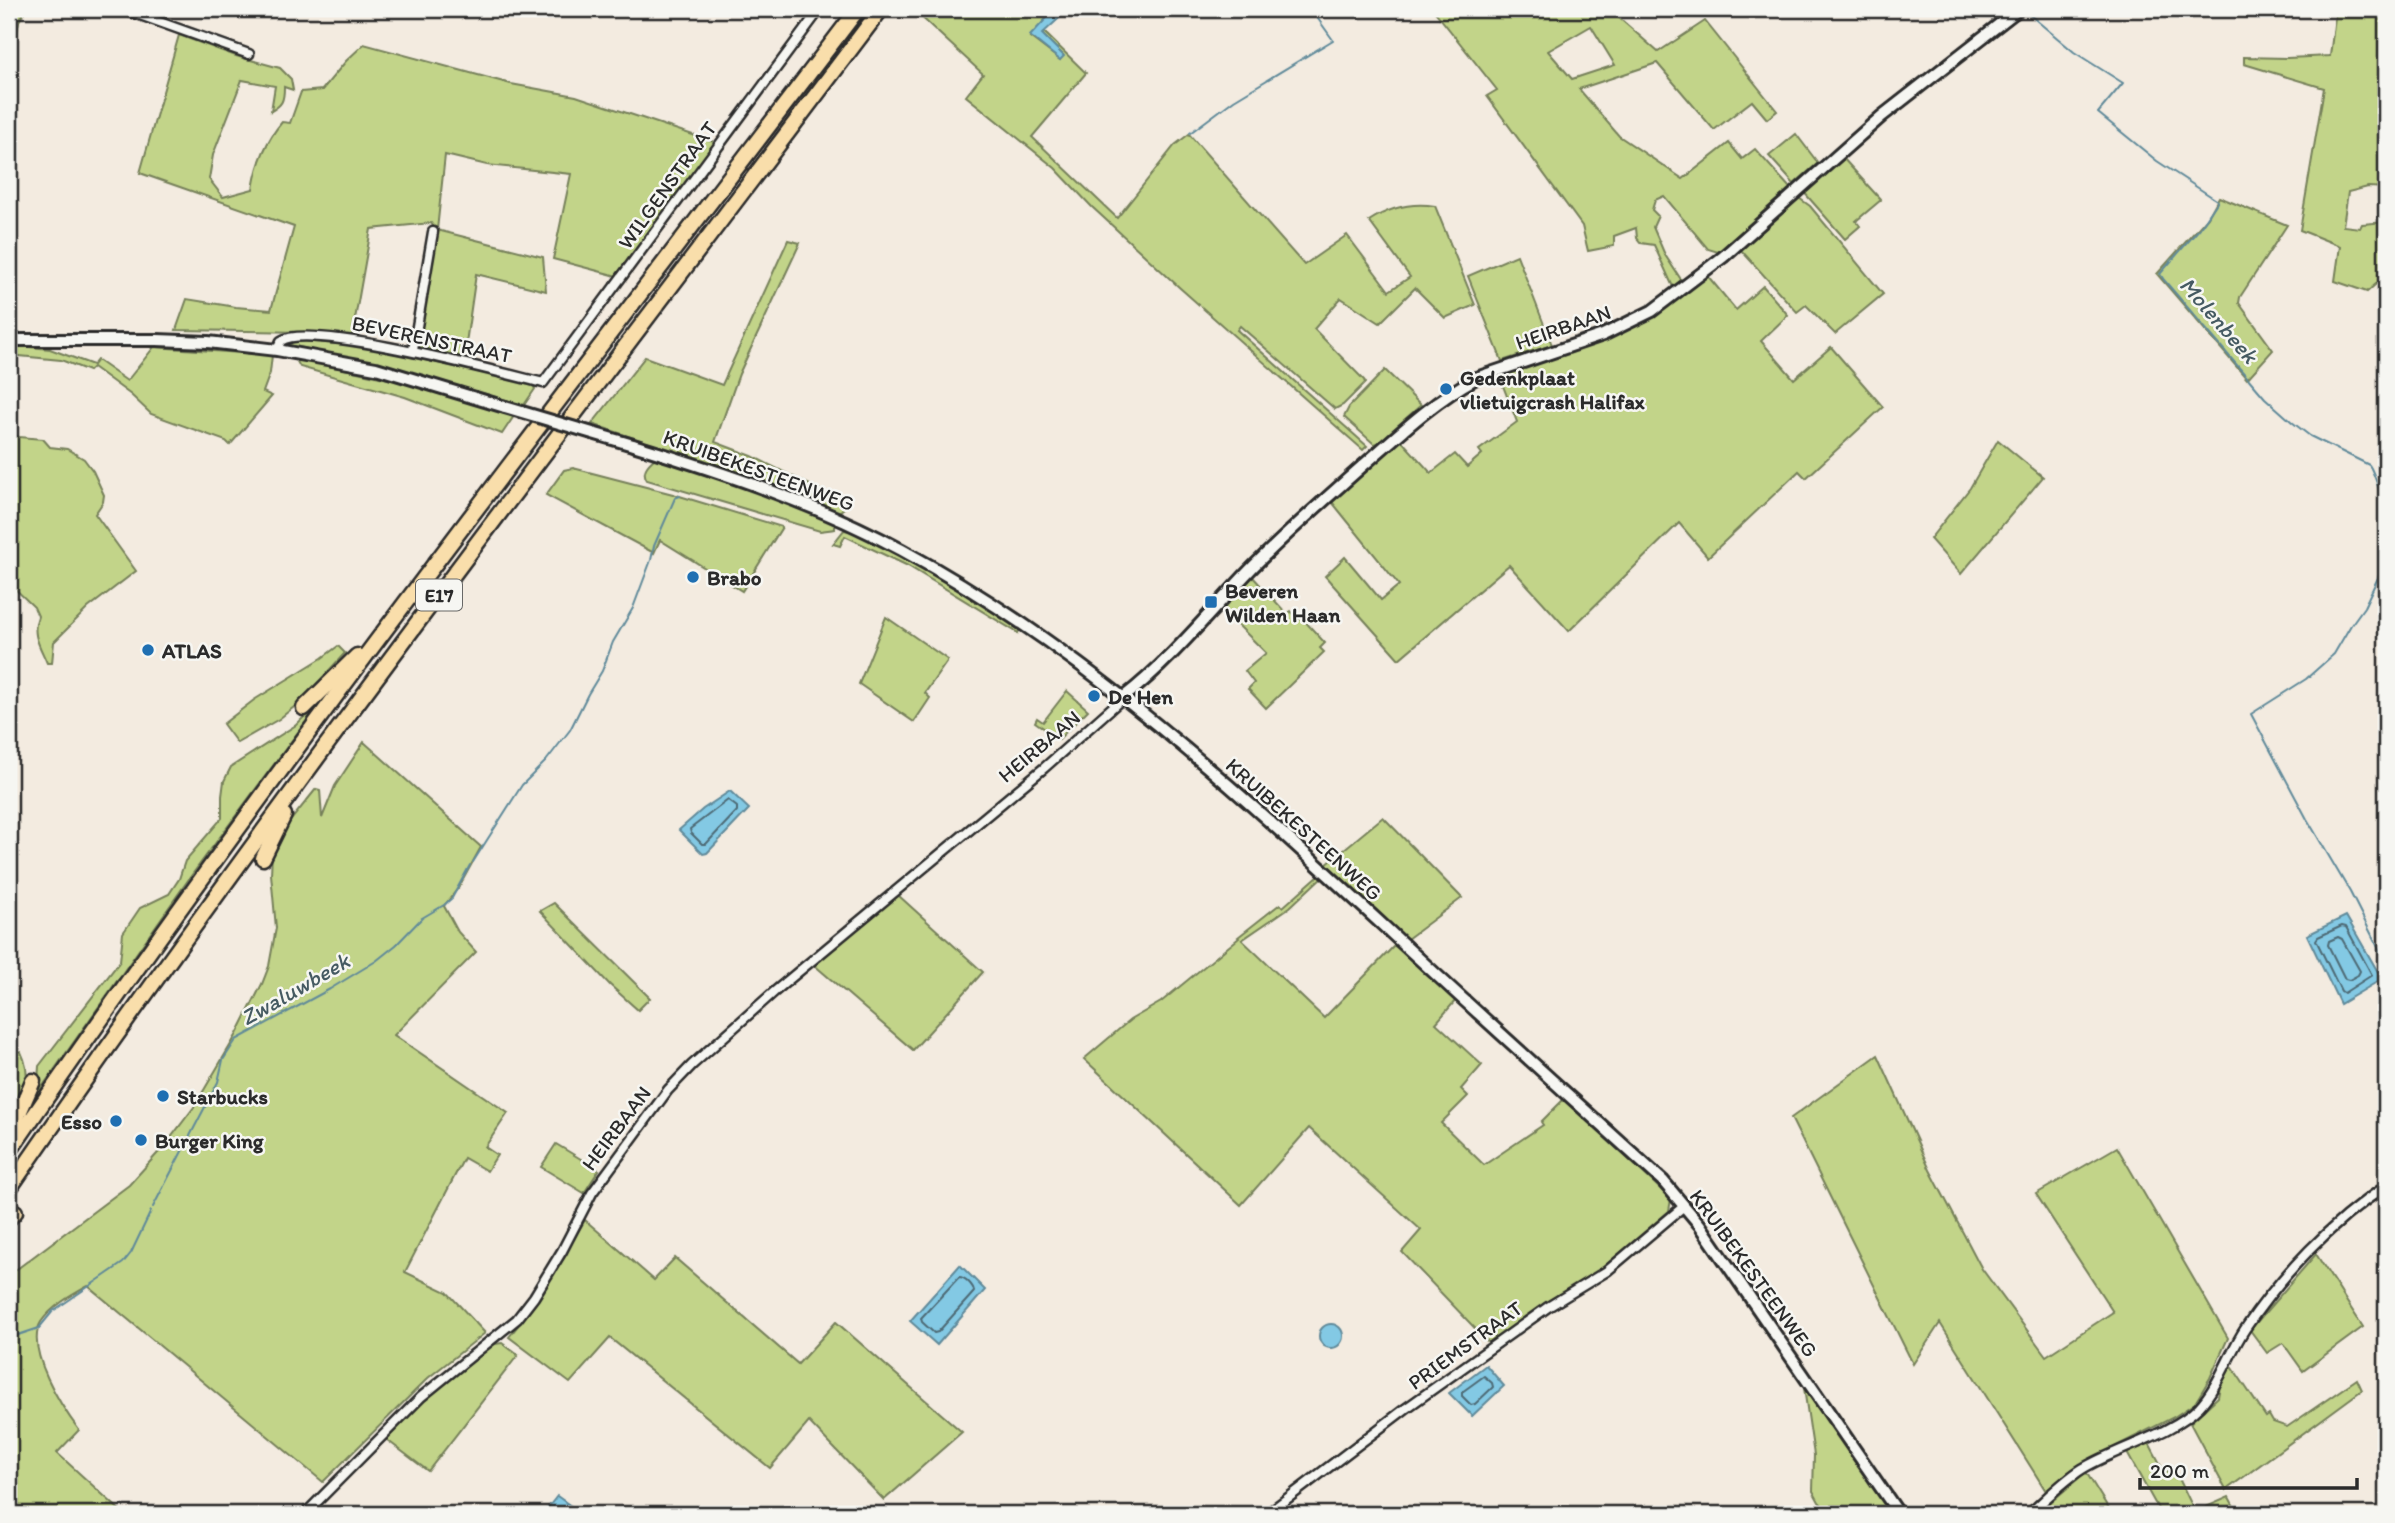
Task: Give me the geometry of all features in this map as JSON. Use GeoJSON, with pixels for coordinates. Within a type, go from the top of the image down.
{"type":"FeatureCollection","features":[{"type":"Feature","properties":{"kind":"highway","name":"E17"},"geometry":{"type":"LineString","coordinates":[[9,1152],[182,904],[382,635],[858,9]]}},
{"type":"Feature","properties":{"kind":"highway","name":"E17"},"geometry":{"type":"LineString","coordinates":[[9,1189],[156,977],[317,757],[881,9]]}},
{"type":"Feature","properties":{"kind":"highway"},"geometry":{"type":"LineString","coordinates":[[304,708],[382,635]]}},
{"type":"Feature","properties":{"kind":"highway"},"geometry":{"type":"LineString","coordinates":[[263,858],[274,832],[317,757]]}},
{"type":"Feature","properties":{"kind":"highway"},"geometry":{"type":"LineString","coordinates":[[9,1136],[33,1081]]}},
{"type":"Feature","properties":{"kind":"street"},"geometry":{"type":"LineString","coordinates":[[123,9],[249,54]]}},
{"type":"Feature","properties":{"kind":"street","name":"WILGENSTRAAT"},"geometry":{"type":"LineString","coordinates":[[543,383],[820,9]]}},
{"type":"Feature","properties":{"kind":"street","name":"HEIRBAAN"},"geometry":{"type":"LineString","coordinates":[[305,1514],[421,1397],[517,1319],[562,1251],[592,1193],[668,1090],[692,1065],[794,975],[1151,677],[1260,560],[1413,422],[1459,387],[1476,378],[1603,335],[1652,311],[1723,257],[1882,116],[2019,9]]}},
{"type":"Feature","properties":{"kind":"street"},"geometry":{"type":"LineString","coordinates":[[413,350],[433,232]]}},
{"type":"Feature","properties":{"kind":"street","name":"BEVERENSTRAAT"},"geometry":{"type":"LineString","coordinates":[[277,350],[285,338],[354,341],[413,350],[543,383]]}},
{"type":"Feature","properties":{"kind":"street","name":"BEVERENSTRAAT"},"geometry":{"type":"LineString","coordinates":[[9,340],[157,340],[208,342],[277,350],[376,368],[505,407]]}},
{"type":"Feature","properties":{"kind":"street","name":"KRUIBEKESTEENWEG"},"geometry":{"type":"LineString","coordinates":[[505,407],[721,472],[843,521],[901,549],[957,581],[1124,697],[1311,859],[1662,1181],[1700,1225],[1899,1514]]}},
{"type":"Feature","properties":{"kind":"street"},"geometry":{"type":"LineString","coordinates":[[2029,1514],[2081,1470],[2192,1413],[2207,1395],[2252,1319],[2289,1274],[2311,1249],[2356,1207],[2386,1186]]}},
{"type":"Feature","properties":{"kind":"street","name":"PRIEMSTRAAT"},"geometry":{"type":"LineString","coordinates":[[1267,1514],[1405,1409],[1548,1307],[1607,1271],[1684,1206]]}},
{"type":"Feature","properties":{"kind":"green space"},"geometry":{"type":"Polygon","coordinates":[[[9,9],[26,9],[19,21],[9,75],[9,9]]]}},
{"type":"Feature","properties":{"kind":"green space"},"geometry":{"type":"Polygon","coordinates":[[[918,9],[1055,9],[1030,37],[1060,60],[1063,55],[1042,34],[1044,32],[1086,73],[1032,137],[1117,218],[1175,145],[1189,134],[1304,265],[1347,235],[1389,291],[1410,277],[1369,221],[1400,207],[1435,206],[1475,305],[1445,318],[1415,288],[1380,323],[1341,298],[1314,329],[1365,383],[1343,405],[1335,409],[1240,326],[1237,330],[1367,446],[1363,450],[1180,288],[1092,207],[1055,168],[966,96],[983,74],[916,12],[918,9]]]}},
{"type":"Feature","properties":{"kind":"green space"},"geometry":{"type":"Polygon","coordinates":[[[1433,9],[1609,9],[1658,52],[1705,21],[1777,111],[1767,119],[1752,101],[1714,130],[1657,63],[1579,89],[1619,136],[1683,179],[1729,143],[1742,159],[1755,149],[1790,188],[1718,252],[1708,249],[1664,196],[1655,200],[1652,210],[1658,216],[1653,227],[1665,255],[1682,281],[1673,287],[1654,245],[1641,243],[1637,238],[1636,228],[1614,236],[1614,246],[1588,251],[1582,226],[1487,96],[1497,90],[1433,9]],[[1591,26],[1548,51],[1572,79],[1615,65],[1591,26]]]}},
{"type":"Feature","properties":{"kind":"green space"},"geometry":{"type":"Polygon","coordinates":[[[2336,9],[2386,9],[2386,188],[2368,187],[2348,192],[2343,226],[2360,228],[2362,224],[2386,222],[2386,275],[2367,292],[2335,281],[2340,246],[2300,230],[2324,88],[2244,64],[2244,57],[2330,56],[2336,9]]]}},
{"type":"Feature","properties":{"kind":"green space"},"geometry":{"type":"Polygon","coordinates":[[[179,35],[236,56],[280,68],[291,79],[293,90],[284,87],[282,102],[271,111],[275,86],[242,80],[213,155],[209,179],[223,197],[253,189],[266,145],[282,122],[290,123],[301,92],[322,90],[364,44],[511,84],[576,96],[717,143],[617,276],[553,259],[571,174],[487,165],[445,155],[437,230],[543,257],[546,291],[476,274],[464,357],[419,347],[436,230],[431,223],[371,229],[352,336],[307,332],[176,330],[187,299],[271,310],[294,227],[140,173],[179,35]]]}},
{"type":"Feature","properties":{"kind":"green space"},"geometry":{"type":"Polygon","coordinates":[[[1796,134],[1818,163],[1794,184],[1769,156],[1796,134]]]}},
{"type":"Feature","properties":{"kind":"green space"},"geometry":{"type":"Polygon","coordinates":[[[1842,157],[1881,200],[1856,221],[1860,226],[1845,239],[1802,190],[1842,157]]]}},
{"type":"Feature","properties":{"kind":"green space"},"geometry":{"type":"Polygon","coordinates":[[[1796,196],[1810,206],[1883,294],[1835,334],[1806,305],[1797,312],[1740,249],[1796,196]]]}},
{"type":"Feature","properties":{"kind":"green space"},"geometry":{"type":"Polygon","coordinates":[[[2219,197],[2287,225],[2240,297],[2239,303],[2273,350],[2247,379],[2157,274],[2208,217],[2219,197]]]}},
{"type":"Feature","properties":{"kind":"green space"},"geometry":{"type":"Polygon","coordinates":[[[788,240],[800,243],[739,374],[715,442],[752,456],[840,500],[844,508],[839,512],[766,482],[592,424],[645,357],[722,385],[788,240]]]}},
{"type":"Feature","properties":{"kind":"green space"},"geometry":{"type":"Polygon","coordinates":[[[1517,255],[1552,345],[1502,361],[1468,276],[1517,255]]]}},
{"type":"Feature","properties":{"kind":"green space"},"geometry":{"type":"Polygon","coordinates":[[[1707,275],[1736,310],[1763,286],[1788,315],[1761,341],[1794,379],[1831,347],[1883,407],[1806,478],[1799,471],[1708,557],[1679,523],[1569,631],[1509,565],[1399,659],[1325,576],[1345,557],[1381,600],[1399,585],[1332,502],[1400,439],[1431,473],[1455,454],[1467,467],[1482,454],[1479,450],[1517,422],[1498,373],[1584,348],[1626,331],[1664,309],[1707,275]]]}},
{"type":"Feature","properties":{"kind":"green space"},"geometry":{"type":"Polygon","coordinates":[[[289,340],[362,346],[532,384],[535,389],[524,405],[381,364],[284,344],[289,340]]]}},
{"type":"Feature","properties":{"kind":"green space"},"geometry":{"type":"Polygon","coordinates":[[[9,345],[50,349],[93,365],[97,360],[127,381],[154,347],[272,355],[270,373],[263,392],[272,396],[230,445],[226,441],[151,414],[131,395],[93,367],[89,371],[61,360],[9,355],[9,345]]]}},
{"type":"Feature","properties":{"kind":"green space"},"geometry":{"type":"Polygon","coordinates":[[[295,358],[411,384],[514,416],[502,434],[405,397],[300,367],[295,358]]]}},
{"type":"Feature","properties":{"kind":"green space"},"geometry":{"type":"Polygon","coordinates":[[[1385,370],[1421,405],[1374,444],[1344,417],[1349,407],[1385,370]]]}},
{"type":"Feature","properties":{"kind":"green space"},"geometry":{"type":"Polygon","coordinates":[[[9,434],[43,439],[50,447],[67,449],[84,459],[104,495],[95,514],[136,571],[88,608],[54,642],[52,663],[47,663],[37,640],[35,629],[38,616],[34,607],[9,583],[9,434]]]}},
{"type":"Feature","properties":{"kind":"green space"},"geometry":{"type":"Polygon","coordinates":[[[1998,440],[2043,477],[1961,574],[1930,539],[1970,488],[1998,440]]]}},
{"type":"Feature","properties":{"kind":"green space"},"geometry":{"type":"Polygon","coordinates":[[[655,458],[774,497],[835,523],[835,529],[820,531],[647,480],[645,471],[655,458]]]}},
{"type":"Feature","properties":{"kind":"green space"},"geometry":{"type":"Polygon","coordinates":[[[573,468],[673,494],[782,527],[742,591],[660,540],[654,553],[546,495],[564,470],[573,468]]]}},
{"type":"Feature","properties":{"kind":"green space"},"geometry":{"type":"Polygon","coordinates":[[[844,530],[856,532],[944,580],[1020,629],[1018,633],[908,566],[845,536],[840,546],[833,544],[844,530]]]}},
{"type":"Feature","properties":{"kind":"green space"},"geometry":{"type":"Polygon","coordinates":[[[1252,576],[1287,614],[1291,611],[1299,620],[1302,618],[1325,643],[1320,648],[1324,652],[1266,708],[1248,689],[1254,683],[1245,671],[1266,653],[1221,608],[1252,576]]]}},
{"type":"Feature","properties":{"kind":"green space"},"geometry":{"type":"Polygon","coordinates":[[[886,617],[948,660],[925,693],[930,698],[914,722],[859,684],[886,617]]]}},
{"type":"Feature","properties":{"kind":"green space"},"geometry":{"type":"Polygon","coordinates":[[[338,646],[345,653],[299,703],[279,719],[237,743],[223,724],[254,700],[338,646]]]}},
{"type":"Feature","properties":{"kind":"green space"},"geometry":{"type":"Polygon","coordinates":[[[1067,691],[1088,710],[1059,739],[1035,722],[1037,718],[1043,722],[1067,691]]]}},
{"type":"Feature","properties":{"kind":"green space"},"geometry":{"type":"Polygon","coordinates":[[[324,697],[191,876],[28,1107],[38,1081],[39,1066],[120,961],[123,933],[140,908],[169,894],[179,879],[185,861],[222,818],[224,781],[231,767],[296,725],[324,697]]]}},
{"type":"Feature","properties":{"kind":"green space"},"geometry":{"type":"Polygon","coordinates":[[[364,742],[481,847],[459,887],[444,906],[458,932],[476,952],[394,1035],[508,1113],[485,1147],[497,1155],[487,1171],[464,1158],[405,1272],[447,1292],[485,1333],[428,1378],[323,1482],[88,1286],[63,1301],[41,1322],[37,1334],[38,1347],[41,1363],[55,1394],[79,1430],[57,1453],[124,1514],[9,1514],[9,1275],[129,1185],[166,1144],[194,1107],[237,1034],[269,966],[276,928],[271,874],[272,853],[291,820],[316,789],[320,790],[322,818],[335,786],[364,742]]]}},
{"type":"Feature","properties":{"kind":"green space"},"geometry":{"type":"Polygon","coordinates":[[[1383,817],[1462,898],[1407,939],[1326,864],[1383,817]]]}},
{"type":"Feature","properties":{"kind":"green space"},"geometry":{"type":"Polygon","coordinates":[[[1319,875],[1322,877],[1290,907],[1242,940],[1324,1018],[1396,944],[1456,1000],[1436,1023],[1482,1065],[1461,1089],[1468,1096],[1441,1123],[1484,1165],[1543,1125],[1541,1122],[1564,1099],[1671,1199],[1669,1211],[1600,1270],[1553,1298],[1489,1343],[1402,1252],[1421,1230],[1309,1128],[1241,1205],[1084,1059],[1130,1020],[1161,1002],[1280,904],[1283,907],[1319,875]]]}},
{"type":"Feature","properties":{"kind":"green space"},"geometry":{"type":"Polygon","coordinates":[[[898,895],[983,972],[913,1050],[813,964],[898,895]]]}},
{"type":"Feature","properties":{"kind":"green space"},"geometry":{"type":"Polygon","coordinates":[[[554,903],[650,998],[638,1010],[610,985],[540,911],[554,903]]]}},
{"type":"Feature","properties":{"kind":"green space"},"geometry":{"type":"Polygon","coordinates":[[[9,1050],[21,1052],[27,1071],[24,1089],[9,1123],[9,1050]]]}},
{"type":"Feature","properties":{"kind":"green space"},"geometry":{"type":"Polygon","coordinates":[[[1878,1055],[1930,1170],[1982,1269],[2046,1356],[2113,1312],[2036,1194],[2117,1147],[2228,1338],[2195,1403],[2174,1417],[2116,1446],[2046,1491],[1940,1323],[1913,1364],[1791,1118],[1878,1055]]]}},
{"type":"Feature","properties":{"kind":"green space"},"geometry":{"type":"Polygon","coordinates":[[[556,1144],[599,1170],[584,1193],[541,1167],[556,1144]]]}},
{"type":"Feature","properties":{"kind":"green space"},"geometry":{"type":"Polygon","coordinates":[[[585,1220],[654,1280],[675,1258],[798,1364],[836,1322],[962,1432],[884,1500],[809,1422],[770,1468],[610,1338],[570,1383],[509,1337],[536,1303],[585,1220]]]}},
{"type":"Feature","properties":{"kind":"green space"},"geometry":{"type":"Polygon","coordinates":[[[2316,1254],[2363,1327],[2303,1371],[2283,1343],[2267,1353],[2250,1330],[2316,1254]]]}},
{"type":"Feature","properties":{"kind":"green space"},"geometry":{"type":"Polygon","coordinates":[[[502,1343],[518,1355],[428,1471],[383,1437],[406,1413],[488,1345],[502,1343]]]}},
{"type":"Feature","properties":{"kind":"green space"},"geometry":{"type":"Polygon","coordinates":[[[2231,1365],[2266,1417],[2269,1415],[2273,1422],[2287,1427],[2357,1379],[2362,1390],[2226,1490],[2190,1423],[2218,1397],[2221,1381],[2231,1365]]]}},
{"type":"Feature","properties":{"kind":"green space"},"geometry":{"type":"Polygon","coordinates":[[[1804,1388],[1892,1514],[1830,1514],[1819,1502],[1813,1491],[1814,1455],[1804,1388]]]}},
{"type":"Feature","properties":{"kind":"green space"},"geometry":{"type":"Polygon","coordinates":[[[2148,1441],[2165,1473],[2174,1468],[2195,1512],[2229,1497],[2238,1514],[2161,1514],[2126,1451],[2148,1441]]]}},
{"type":"Feature","properties":{"kind":"green space"},"geometry":{"type":"Polygon","coordinates":[[[2086,1472],[2112,1514],[2037,1514],[2086,1472]]]}},
{"type":"Feature","properties":{"kind":"water"},"geometry":{"type":"Polygon","coordinates":[[[1055,9],[1069,9],[1042,34],[1064,56],[1060,60],[1030,36],[1055,9]]]}},
{"type":"Feature","properties":{"kind":"water"},"geometry":{"type":"Polygon","coordinates":[[[730,791],[749,809],[703,854],[679,830],[703,809],[730,791]]]}},
{"type":"Feature","properties":{"kind":"water"},"geometry":{"type":"Polygon","coordinates":[[[2346,916],[2382,979],[2340,1004],[2307,935],[2346,916]]]}},
{"type":"Feature","properties":{"kind":"water"},"geometry":{"type":"Polygon","coordinates":[[[960,1265],[985,1290],[937,1345],[910,1321],[960,1265]]]}},
{"type":"Feature","properties":{"kind":"water"},"geometry":{"type":"Polygon","coordinates":[[[1331,1324],[1339,1328],[1343,1336],[1339,1344],[1331,1348],[1323,1344],[1319,1336],[1323,1328],[1331,1324]]]}},
{"type":"Feature","properties":{"kind":"water"},"geometry":{"type":"Polygon","coordinates":[[[1486,1365],[1504,1386],[1472,1416],[1449,1393],[1486,1365]]]}},
{"type":"Feature","properties":{"kind":"water"},"geometry":{"type":"Polygon","coordinates":[[[557,1496],[582,1514],[543,1514],[557,1496]]]}},
{"type":"Feature","properties":{"kind":"waterway"},"geometry":{"type":"LineString","coordinates":[[1190,133],[1234,100],[1333,40],[1311,9]]}},
{"type":"Feature","properties":{"kind":"waterway","name":"Molenbeek"},"geometry":{"type":"LineString","coordinates":[[2030,15],[2074,52],[2123,83],[2098,113],[2157,161],[2218,201],[2200,228],[2160,274],[2164,280],[2265,398],[2310,436],[2369,465],[2386,509]]}},
{"type":"Feature","properties":{"kind":"waterway","name":"Zwaluwbeek"},"geometry":{"type":"LineString","coordinates":[[473,862],[522,785],[546,761],[570,730],[602,671],[613,642],[633,608],[654,546],[675,498],[680,496]]}},
{"type":"Feature","properties":{"kind":"waterway","name":"Molenbeek"},"geometry":{"type":"LineString","coordinates":[[2386,561],[2364,607],[2334,654],[2306,679],[2251,714],[2350,892],[2386,963]]}},
{"type":"Feature","properties":{"kind":"waterway","name":"Zwaluwbeek"},"geometry":{"type":"LineString","coordinates":[[153,1207],[218,1082],[223,1060],[236,1040],[376,961],[422,918],[452,898],[470,865]]}},
{"type":"Feature","properties":{"kind":"waterway","name":"Zwaluwbeek"},"geometry":{"type":"LineString","coordinates":[[9,1338],[39,1328],[53,1311],[123,1263],[131,1253],[151,1211]]}},
{"type":"Feature","properties":{"kind":"place","name":"Gedenkplaat vlietuigcrash Halifax"},"geometry":{"type":"Point","coordinates":[1446,389]}},
{"type":"Feature","properties":{"kind":"place","name":"Brabo"},"geometry":{"type":"Point","coordinates":[693,577]}},
{"type":"Feature","properties":{"kind":"place","name":"Beveren Wilden Haan"},"geometry":{"type":"Point","coordinates":[1211,602]}},
{"type":"Feature","properties":{"kind":"place","name":"ATLAS"},"geometry":{"type":"Point","coordinates":[148,650]}},
{"type":"Feature","properties":{"kind":"place","name":"De Hen"},"geometry":{"type":"Point","coordinates":[1094,696]}},
{"type":"Feature","properties":{"kind":"place","name":"Starbucks"},"geometry":{"type":"Point","coordinates":[163,1096]}},
{"type":"Feature","properties":{"kind":"place","name":"Esso"},"geometry":{"type":"Point","coordinates":[116,1121]}},
{"type":"Feature","properties":{"kind":"place","name":"Burger King"},"geometry":{"type":"Point","coordinates":[141,1140]}}]}
